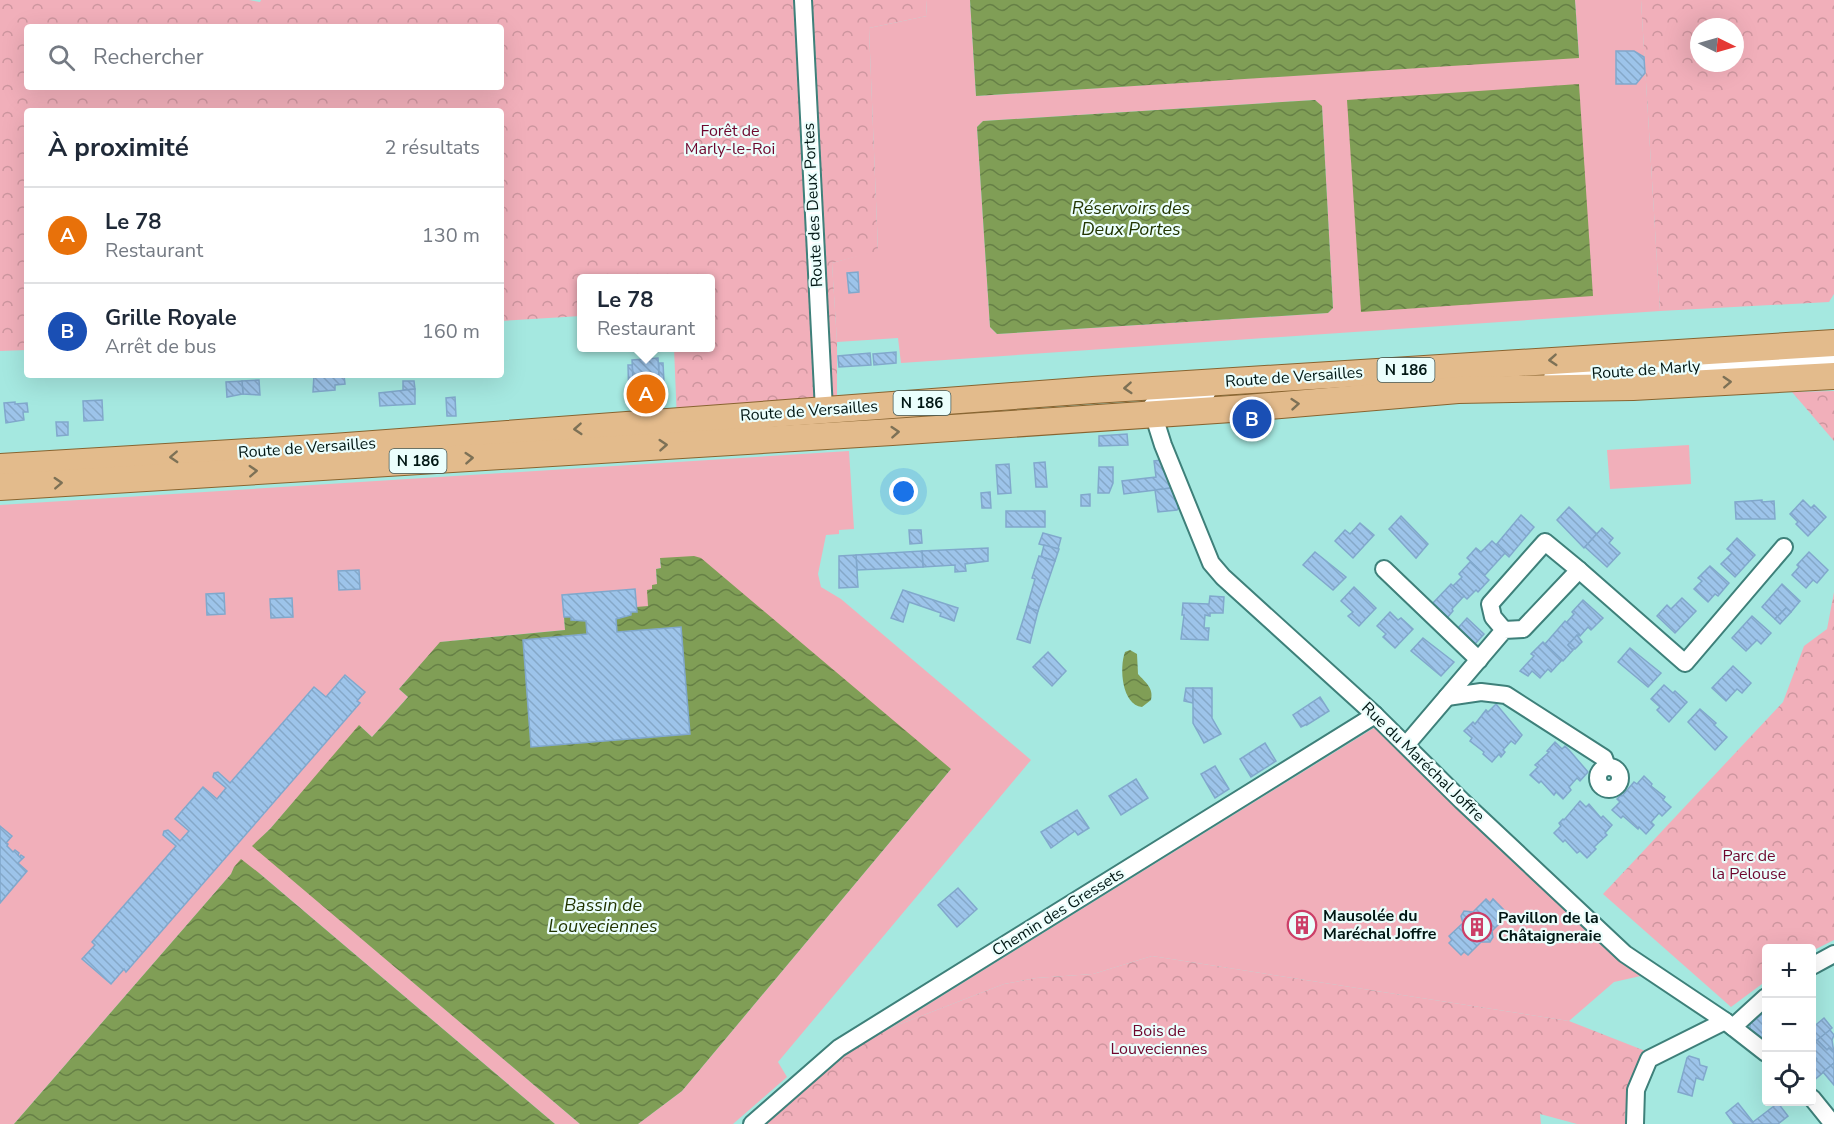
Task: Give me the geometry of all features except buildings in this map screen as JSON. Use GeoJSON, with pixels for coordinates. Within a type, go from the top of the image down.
{"type":"FeatureCollection","features":[{"type":"Feature","properties":{"kind":"main road","name":"Route de Versailles"},"geometry":{"type":"LineString","coordinates":[[0,467],[333,447],[1251,380],[1834,343]]}},
{"type":"Feature","properties":{"kind":"main road","name":"Route de Marly"},"geometry":{"type":"LineString","coordinates":[[1458,390],[1483,384],[1628,371],[1834,357]]}},
{"type":"Feature","properties":{"kind":"main road","name":"Route de Versailles"},"geometry":{"type":"LineString","coordinates":[[0,487],[1153,414],[1458,390],[1633,387],[1834,376]]}},
{"type":"Feature","properties":{"kind":"street","name":"Route des Deux Portes"},"geometry":{"type":"LineString","coordinates":[[803,0],[824,410]]}},
{"type":"Feature","properties":{"kind":"street"},"geometry":{"type":"LineString","coordinates":[[1153,414],[1151,407],[1155,402],[1227,390],[1251,380]]}},
{"type":"Feature","properties":{"kind":"street"},"geometry":{"type":"LineString","coordinates":[[836,434],[854,408]]}},
{"type":"Feature","properties":{"kind":"street","name":"Rue du Maréchal Joffre"},"geometry":{"type":"LineString","coordinates":[[1153,414],[1210,563],[1223,577],[1375,715],[1625,954],[1729,1024],[1766,1052]]}},
{"type":"Feature","properties":{"kind":"street"},"geometry":{"type":"LineString","coordinates":[[1504,630],[1493,616],[1490,604],[1545,542],[1685,663],[1784,547]]}},
{"type":"Feature","properties":{"kind":"street"},"geometry":{"type":"LineString","coordinates":[[1384,569],[1479,660]]}},
{"type":"Feature","properties":{"kind":"street"},"geometry":{"type":"LineString","coordinates":[[1406,746],[1504,630],[1523,629],[1579,570]]}},
{"type":"Feature","properties":{"kind":"street"},"geometry":{"type":"LineString","coordinates":[[1447,697],[1481,692],[1506,695],[1604,758],[1607,767]]}},
{"type":"Feature","properties":{"kind":"street","name":"Chemin des Gressets"},"geometry":{"type":"LineString","coordinates":[[752,1124],[839,1048],[1375,715]]}},
{"type":"Feature","properties":{"kind":"street"},"geometry":{"type":"LineString","coordinates":[[1816,964],[1834,954]]}},
{"type":"Feature","properties":{"kind":"street"},"geometry":{"type":"LineString","coordinates":[[1635,1124],[1636,1090],[1649,1059],[1729,1024],[1766,998]]}},
{"type":"Feature","properties":{"kind":"street"},"geometry":{"type":"LineString","coordinates":[[1816,1103],[1833,1124]]}},
{"type":"Feature","properties":{"kind":"green space","name":"Forêt de Marly-le-Roi"},"geometry":{"type":"Polygon","coordinates":[[[0,0],[249,0],[260,2],[261,0],[926,0],[927,16],[869,28],[878,251],[832,263],[837,342],[837,409],[677,421],[674,352],[715,352],[715,274],[577,274],[577,316],[504,321],[504,108],[24,108],[24,350],[0,351],[0,0]]]}},
{"type":"Feature","properties":{"kind":"green space"},"geometry":{"type":"Polygon","coordinates":[[[926,0],[970,0],[976,96],[1579,57],[1575,0],[1641,0],[1660,311],[901,363],[898,338],[837,342],[832,263],[878,250],[869,28],[927,16],[926,0]],[[1315,100],[983,121],[977,127],[990,327],[997,334],[1328,313],[1333,308],[1322,107],[1315,100]]]}},
{"type":"Feature","properties":{"kind":"green space"},"geometry":{"type":"Polygon","coordinates":[[[1641,0],[1834,0],[1834,294],[1829,302],[1660,311],[1641,0]]]}},
{"type":"Feature","properties":{"kind":"green space"},"geometry":{"type":"Polygon","coordinates":[[[1834,391],[1834,441],[1792,392],[1834,391]]]}},
{"type":"Feature","properties":{"kind":"green space"},"geometry":{"type":"Polygon","coordinates":[[[1689,445],[1691,484],[1610,489],[1607,450],[1689,445]]]}},
{"type":"Feature","properties":{"kind":"green space"},"geometry":{"type":"Polygon","coordinates":[[[849,451],[854,529],[839,530],[839,534],[826,535],[818,574],[821,587],[841,599],[1031,760],[778,1062],[787,1077],[733,1124],[638,1124],[682,1091],[951,769],[660,559],[661,568],[656,569],[657,584],[652,589],[648,606],[631,615],[622,616],[617,632],[681,627],[690,734],[531,747],[523,640],[587,634],[586,621],[564,618],[565,630],[441,642],[399,689],[408,697],[372,737],[360,726],[253,846],[580,1124],[555,1124],[259,873],[234,867],[232,873],[14,1124],[0,1124],[0,505],[849,451]]]}},
{"type":"Feature","properties":{"kind":"green space","name":"Parc de la Pelouse"},"geometry":{"type":"Polygon","coordinates":[[[1834,592],[1834,940],[1816,949],[1816,944],[1762,944],[1762,984],[1731,1007],[1603,894],[1783,702],[1804,646],[1827,629],[1834,592]]]}},
{"type":"Feature","properties":{"kind":"green space"},"geometry":{"type":"Polygon","coordinates":[[[1377,726],[1645,975],[1614,982],[1569,1021],[1152,956],[1093,974],[1036,978],[1004,984],[890,1028],[1377,726]]]}},
{"type":"Feature","properties":{"kind":"green space","name":"Bois de Louveciennes"},"geometry":{"type":"Polygon","coordinates":[[[1152,956],[1569,1021],[1648,1052],[1627,1089],[1625,1124],[1577,1124],[1540,1114],[1541,1124],[764,1124],[843,1054],[890,1028],[1004,984],[1036,978],[1093,974],[1152,956]]]}},
{"type":"Feature","properties":{"kind":"water"},"geometry":{"type":"Polygon","coordinates":[[[970,0],[1575,0],[1579,58],[976,96],[970,0]]]}},
{"type":"Feature","properties":{"kind":"water"},"geometry":{"type":"Polygon","coordinates":[[[1579,84],[1593,296],[1361,312],[1347,100],[1579,84]]]}},
{"type":"Feature","properties":{"kind":"water","name":"Réservoirs des Deux Portes"},"geometry":{"type":"Polygon","coordinates":[[[1315,100],[1322,106],[1333,308],[1328,313],[997,334],[990,327],[977,127],[983,121],[1315,100]]]}},
{"type":"Feature","properties":{"kind":"water","name":"Bassin de Louveciennes"},"geometry":{"type":"Polygon","coordinates":[[[694,556],[701,558],[951,769],[682,1091],[638,1124],[580,1124],[252,846],[270,829],[359,725],[372,737],[408,697],[399,689],[440,642],[565,630],[564,617],[586,621],[587,634],[523,640],[531,747],[690,734],[681,627],[617,632],[616,619],[631,615],[636,607],[648,606],[647,590],[657,584],[656,569],[661,568],[660,558],[694,556]]]}},
{"type":"Feature","properties":{"kind":"water"},"geometry":{"type":"Polygon","coordinates":[[[1130,650],[1137,654],[1138,674],[1148,685],[1152,696],[1151,700],[1142,707],[1130,700],[1122,676],[1125,652],[1130,650]]]}},
{"type":"Feature","properties":{"kind":"water"},"geometry":{"type":"Polygon","coordinates":[[[241,859],[555,1124],[14,1124],[231,874],[241,859]]]}},
{"type":"Feature","properties":{"kind":"place","name":"Le 78"},"geometry":{"type":"Point","coordinates":[646,394]}},
{"type":"Feature","properties":{"kind":"place","name":"Grille Royale"},"geometry":{"type":"Point","coordinates":[1252,419]}},
{"type":"Feature","properties":{"kind":"place","name":"Mausolée du Maréchal Joffre"},"geometry":{"type":"Point","coordinates":[1302,925]}},
{"type":"Feature","properties":{"kind":"place","name":"Pavillon de la Châtaigneraie"},"geometry":{"type":"Point","coordinates":[1477,927]}}]}
